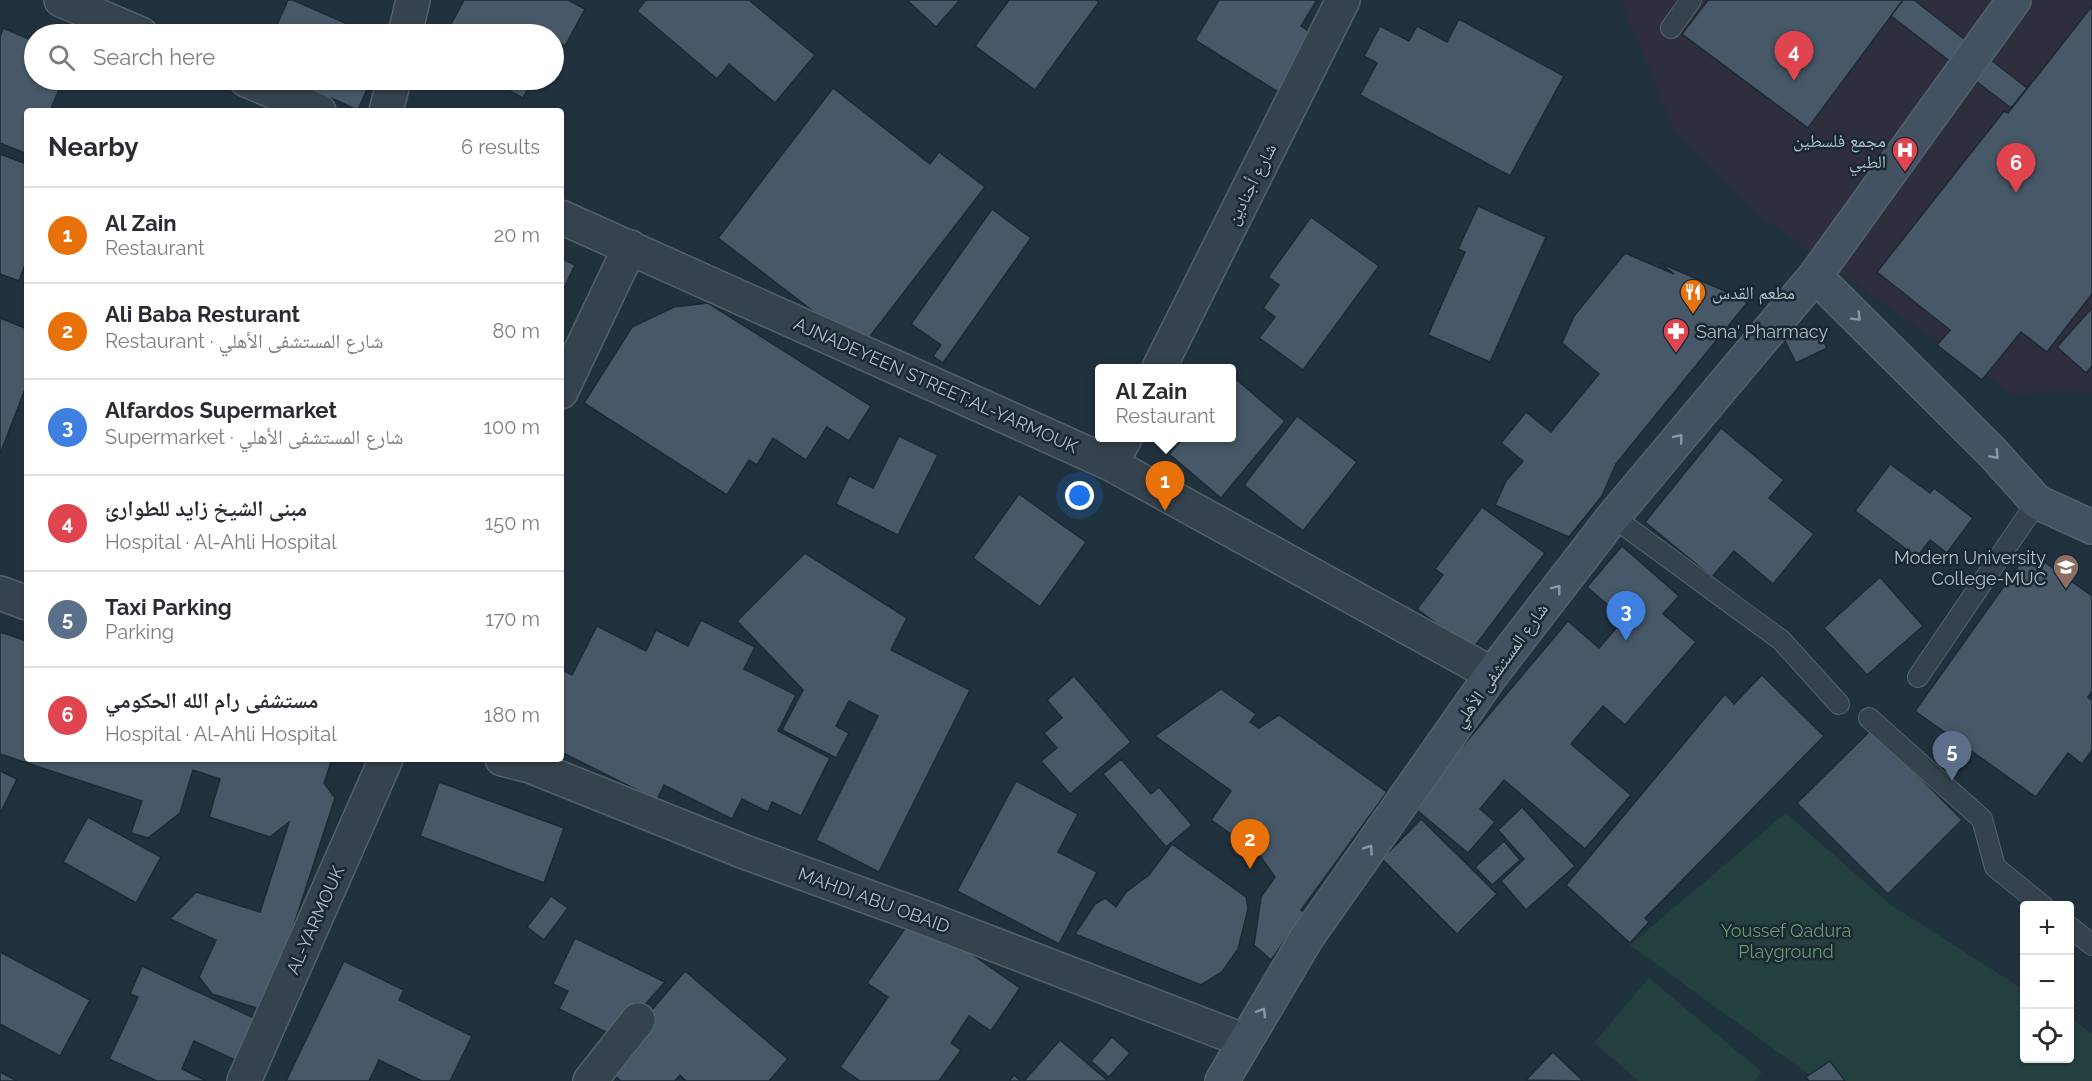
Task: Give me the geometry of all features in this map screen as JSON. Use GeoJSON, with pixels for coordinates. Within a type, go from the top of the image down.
{"type":"FeatureCollection","features":[{"type":"Feature","properties":{"kind":"street"},"geometry":{"type":"LineString","coordinates":[[61,0],[117,24]]}},
{"type":"Feature","properties":{"kind":"street"},"geometry":{"type":"LineString","coordinates":[[407,24],[413,0]]}},
{"type":"Feature","properties":{"kind":"street","name":"شارع أجنادين"},"geometry":{"type":"LineString","coordinates":[[1161,364],[1343,0]]}},
{"type":"Feature","properties":{"kind":"street","name":"شارع المستشفى الأهلي"},"geometry":{"type":"LineString","coordinates":[[1222,1081],[1306,939],[1492,674],[1613,517],[1815,276],[2014,0]]}},
{"type":"Feature","properties":{"kind":"street"},"geometry":{"type":"LineString","coordinates":[[270,90],[312,108]]}},
{"type":"Feature","properties":{"kind":"street"},"geometry":{"type":"LineString","coordinates":[[387,108],[391,90]]}},
{"type":"Feature","properties":{"kind":"street","name":"AJNADEYEEN STREET;AL-YARMOUK"},"geometry":{"type":"LineString","coordinates":[[564,218],[1095,441]]}},
{"type":"Feature","properties":{"kind":"street"},"geometry":{"type":"LineString","coordinates":[[564,386],[630,247]]}},
{"type":"Feature","properties":{"kind":"street"},"geometry":{"type":"LineString","coordinates":[[1815,276],[1992,452],[2037,502],[2092,527]]}},
{"type":"Feature","properties":{"kind":"street","name":"AJNADEYEEN STREET;AL-YARMOUK"},"geometry":{"type":"LineString","coordinates":[[1096,442],[1118,451],[1492,674]]}},
{"type":"Feature","properties":{"kind":"street"},"geometry":{"type":"LineString","coordinates":[[0,593],[24,602]]}},
{"type":"Feature","properties":{"kind":"street","name":"AL-YARMOUK"},"geometry":{"type":"LineString","coordinates":[[244,1081],[385,762]]}},
{"type":"Feature","properties":{"kind":"street","name":"MAHDI ABU OBAID"},"geometry":{"type":"LineString","coordinates":[[514,762],[530,766],[742,851],[915,914],[1245,1041]]}},
{"type":"Feature","properties":{"kind":"street"},"geometry":{"type":"LineString","coordinates":[[590,1081],[638,1020]]}},
{"type":"Feature","properties":{"kind":"lane"},"geometry":{"type":"LineString","coordinates":[[1671,28],[1691,0]]}},
{"type":"Feature","properties":{"kind":"lane"},"geometry":{"type":"LineString","coordinates":[[1918,677],[2037,502]]}},
{"type":"Feature","properties":{"kind":"lane"},"geometry":{"type":"LineString","coordinates":[[1613,517],[1781,640],[1839,704]]}},
{"type":"Feature","properties":{"kind":"lane"},"geometry":{"type":"LineString","coordinates":[[1869,718],[1982,819],[1995,867],[2037,901]]}},
{"type":"Feature","properties":{"kind":"lane"},"geometry":{"type":"LineString","coordinates":[[2074,930],[2092,945]]}},
{"type":"Feature","properties":{"kind":"shaded area","name":"مجمع فلسطين الطبي"},"geometry":{"type":"Polygon","coordinates":[[[1621,0],[2092,0],[2092,392],[2012,394],[1764,219],[1673,128],[1621,0]]]}},
{"type":"Feature","properties":{"kind":"green space","name":"Youssef Qadura Playground"},"geometry":{"type":"Polygon","coordinates":[[[1786,813],[1891,905],[2020,987],[2020,1063],[2074,1063],[2074,1022],[2092,1033],[2092,1081],[1818,1081],[1630,945],[1786,813]]]}},
{"type":"Feature","properties":{"kind":"green space"},"geometry":{"type":"Polygon","coordinates":[[[1649,978],[1762,1072],[1754,1081],[1639,1081],[1594,1043],[1649,978]]]}},
{"type":"Feature","properties":{"kind":"building"},"geometry":{"type":"Polygon","coordinates":[[[288,0],[293,0],[347,24],[277,24],[288,0]]]}},
{"type":"Feature","properties":{"kind":"building"},"geometry":{"type":"Polygon","coordinates":[[[464,0],[568,0],[585,9],[565,46],[564,24],[451,24],[464,0]]]}},
{"type":"Feature","properties":{"kind":"building"},"geometry":{"type":"Polygon","coordinates":[[[646,0],[749,0],[815,55],[775,103],[729,64],[717,79],[637,11],[646,0]]]}},
{"type":"Feature","properties":{"kind":"building"},"geometry":{"type":"Polygon","coordinates":[[[907,0],[960,0],[936,27],[907,0]]]}},
{"type":"Feature","properties":{"kind":"building"},"geometry":{"type":"Polygon","coordinates":[[[1009,0],[1096,0],[1099,2],[1035,90],[975,46],[1009,0]]]}},
{"type":"Feature","properties":{"kind":"building"},"geometry":{"type":"Polygon","coordinates":[[[1219,0],[1317,0],[1301,26],[1318,37],[1283,95],[1195,40],[1219,0]]]}},
{"type":"Feature","properties":{"kind":"building"},"geometry":{"type":"Polygon","coordinates":[[[1708,0],[1903,0],[1808,128],[1682,34],[1708,0]]]}},
{"type":"Feature","properties":{"kind":"building"},"geometry":{"type":"Polygon","coordinates":[[[1903,0],[1914,0],[2027,88],[2011,108],[1891,16],[1903,0]]]}},
{"type":"Feature","properties":{"kind":"building"},"geometry":{"type":"Polygon","coordinates":[[[2092,6],[2092,294],[2047,352],[2021,332],[1982,380],[1937,345],[1950,330],[1877,272],[2004,111],[2008,113],[2092,6]]]}},
{"type":"Feature","properties":{"kind":"building"},"geometry":{"type":"Polygon","coordinates":[[[1459,19],[1564,76],[1510,176],[1360,95],[1377,63],[1364,56],[1380,26],[1409,41],[1417,26],[1447,42],[1459,19]]]}},
{"type":"Feature","properties":{"kind":"building"},"geometry":{"type":"Polygon","coordinates":[[[3,28],[24,37],[24,90],[59,90],[51,108],[24,108],[24,153],[0,143],[0,37],[3,28]]]}},
{"type":"Feature","properties":{"kind":"building"},"geometry":{"type":"Polygon","coordinates":[[[833,88],[930,164],[939,152],[985,187],[861,348],[718,238],[833,88]]]}},
{"type":"Feature","properties":{"kind":"building"},"geometry":{"type":"Polygon","coordinates":[[[313,90],[367,90],[359,108],[353,108],[313,90]]]}},
{"type":"Feature","properties":{"kind":"building"},"geometry":{"type":"Polygon","coordinates":[[[508,90],[527,90],[523,98],[508,90]]]}},
{"type":"Feature","properties":{"kind":"building"},"geometry":{"type":"Polygon","coordinates":[[[0,154],[24,163],[24,267],[19,281],[0,274],[0,154]]]}},
{"type":"Feature","properties":{"kind":"building"},"geometry":{"type":"Polygon","coordinates":[[[1478,206],[1546,237],[1490,362],[1428,335],[1465,252],[1458,249],[1478,206]]]}},
{"type":"Feature","properties":{"kind":"building"},"geometry":{"type":"Polygon","coordinates":[[[992,209],[1031,238],[943,363],[933,356],[941,345],[911,324],[992,209]]]}},
{"type":"Feature","properties":{"kind":"building"},"geometry":{"type":"Polygon","coordinates":[[[1311,217],[1379,266],[1303,370],[1259,338],[1275,317],[1263,308],[1279,285],[1268,277],[1311,217]]]}},
{"type":"Feature","properties":{"kind":"building"},"geometry":{"type":"Polygon","coordinates":[[[1625,253],[1674,274],[1660,263],[1741,298],[1747,303],[1616,464],[1602,496],[1569,537],[1495,505],[1506,481],[1523,461],[1501,443],[1526,412],[1551,432],[1599,374],[1562,343],[1574,316],[1625,253]]]}},
{"type":"Feature","properties":{"kind":"building"},"geometry":{"type":"Polygon","coordinates":[[[564,260],[575,265],[564,288],[564,260]]]}},
{"type":"Feature","properties":{"kind":"building"},"geometry":{"type":"Polygon","coordinates":[[[708,303],[871,406],[849,441],[827,427],[806,460],[773,438],[757,465],[749,460],[727,495],[584,403],[632,327],[674,307],[708,303]]]}},
{"type":"Feature","properties":{"kind":"building"},"geometry":{"type":"Polygon","coordinates":[[[2092,308],[2092,366],[2086,373],[2057,347],[2092,308]]]}},
{"type":"Feature","properties":{"kind":"building"},"geometry":{"type":"Polygon","coordinates":[[[0,318],[24,328],[24,392],[0,454],[0,318]]]}},
{"type":"Feature","properties":{"kind":"building"},"geometry":{"type":"Polygon","coordinates":[[[1815,324],[1827,348],[1796,363],[1784,339],[1815,324]]]}},
{"type":"Feature","properties":{"kind":"building"},"geometry":{"type":"Polygon","coordinates":[[[1236,379],[1285,421],[1221,498],[1169,454],[1180,442],[1236,442],[1236,379]]]}},
{"type":"Feature","properties":{"kind":"building"},"geometry":{"type":"Polygon","coordinates":[[[1297,416],[1357,462],[1303,531],[1244,485],[1297,416]]]}},
{"type":"Feature","properties":{"kind":"building"},"geometry":{"type":"Polygon","coordinates":[[[1721,428],[1784,480],[1769,498],[1814,534],[1773,584],[1734,551],[1712,577],[1645,522],[1721,428]]]}},
{"type":"Feature","properties":{"kind":"building"},"geometry":{"type":"Polygon","coordinates":[[[899,436],[938,455],[898,535],[836,504],[849,476],[873,488],[899,436]]]}},
{"type":"Feature","properties":{"kind":"building"},"geometry":{"type":"Polygon","coordinates":[[[1890,464],[1930,493],[1934,488],[1973,518],[1947,553],[1930,540],[1917,557],[1855,511],[1890,464]]]}},
{"type":"Feature","properties":{"kind":"building"},"geometry":{"type":"Polygon","coordinates":[[[1019,494],[1086,542],[1040,607],[973,558],[1019,494]]]}},
{"type":"Feature","properties":{"kind":"building"},"geometry":{"type":"Polygon","coordinates":[[[1482,507],[1545,553],[1472,650],[1417,609],[1443,575],[1435,569],[1482,507]]]}},
{"type":"Feature","properties":{"kind":"building"},"geometry":{"type":"Polygon","coordinates":[[[1622,546],[1679,596],[1663,614],[1696,642],[1625,725],[1603,706],[1571,744],[1631,795],[1585,849],[1504,780],[1480,809],[1495,822],[1468,853],[1412,806],[1568,621],[1599,648],[1624,619],[1587,587],[1622,546]]]}},
{"type":"Feature","properties":{"kind":"building"},"geometry":{"type":"Polygon","coordinates":[[[2029,551],[2092,596],[2092,691],[2088,697],[2092,701],[2092,750],[2082,764],[2068,753],[2036,797],[1915,711],[2029,551]]]}},
{"type":"Feature","properties":{"kind":"building"},"geometry":{"type":"Polygon","coordinates":[[[805,553],[907,618],[891,650],[970,690],[879,872],[816,840],[878,716],[849,701],[836,726],[849,733],[836,758],[782,730],[803,690],[737,621],[805,553]]]}},
{"type":"Feature","properties":{"kind":"building"},"geometry":{"type":"Polygon","coordinates":[[[1880,577],[1923,626],[1867,675],[1824,628],[1880,577]]]}},
{"type":"Feature","properties":{"kind":"building"},"geometry":{"type":"Polygon","coordinates":[[[701,620],[755,647],[744,669],[796,695],[778,731],[830,758],[801,816],[772,802],[768,812],[742,799],[732,819],[664,785],[657,800],[564,754],[564,671],[572,675],[597,626],[646,651],[656,630],[688,646],[701,620]]]}},
{"type":"Feature","properties":{"kind":"building"},"geometry":{"type":"Polygon","coordinates":[[[0,632],[24,640],[24,762],[0,754],[0,632]]]}},
{"type":"Feature","properties":{"kind":"building"},"geometry":{"type":"Polygon","coordinates":[[[1762,675],[1824,736],[1645,918],[1649,922],[1630,943],[1566,885],[1725,694],[1734,704],[1762,675]]]}},
{"type":"Feature","properties":{"kind":"building"},"geometry":{"type":"Polygon","coordinates":[[[1074,676],[1131,742],[1070,794],[1041,761],[1057,748],[1044,733],[1062,718],[1047,700],[1074,676]]]}},
{"type":"Feature","properties":{"kind":"building"},"geometry":{"type":"Polygon","coordinates":[[[1221,689],[1256,714],[1250,722],[1259,728],[1279,715],[1387,792],[1301,910],[1305,913],[1271,960],[1254,945],[1261,897],[1275,877],[1258,853],[1211,820],[1231,791],[1155,736],[1221,689]]]}},
{"type":"Feature","properties":{"kind":"building"},"geometry":{"type":"Polygon","coordinates":[[[1872,729],[1962,820],[1888,894],[1797,803],[1872,729]]]}},
{"type":"Feature","properties":{"kind":"building"},"geometry":{"type":"Polygon","coordinates":[[[1121,759],[1151,794],[1159,787],[1192,825],[1166,847],[1103,774],[1121,759]]]}},
{"type":"Feature","properties":{"kind":"building"},"geometry":{"type":"Polygon","coordinates":[[[24,762],[331,762],[324,783],[335,798],[266,1011],[212,994],[199,977],[216,940],[170,919],[196,892],[260,912],[289,822],[270,837],[209,817],[220,779],[193,770],[180,813],[148,838],[131,833],[142,801],[24,762]]]}},
{"type":"Feature","properties":{"kind":"building"},"geometry":{"type":"Polygon","coordinates":[[[0,771],[17,779],[0,814],[0,771]]]}},
{"type":"Feature","properties":{"kind":"building"},"geometry":{"type":"Polygon","coordinates":[[[1016,781],[1078,814],[1058,852],[1097,872],[1059,944],[957,891],[1016,781]]]}},
{"type":"Feature","properties":{"kind":"building"},"geometry":{"type":"Polygon","coordinates":[[[439,782],[564,828],[544,883],[420,836],[439,782]]]}},
{"type":"Feature","properties":{"kind":"building"},"geometry":{"type":"Polygon","coordinates":[[[1522,807],[1575,866],[1526,910],[1501,881],[1524,859],[1498,830],[1522,807]]]}},
{"type":"Feature","properties":{"kind":"building"},"geometry":{"type":"Polygon","coordinates":[[[88,817],[161,857],[136,903],[63,862],[88,817]]]}},
{"type":"Feature","properties":{"kind":"building"},"geometry":{"type":"Polygon","coordinates":[[[1421,819],[1497,894],[1457,934],[1382,859],[1421,819]]]}},
{"type":"Feature","properties":{"kind":"building"},"geometry":{"type":"Polygon","coordinates":[[[1504,841],[1520,860],[1492,885],[1475,867],[1504,841]]]}},
{"type":"Feature","properties":{"kind":"building"},"geometry":{"type":"Polygon","coordinates":[[[1172,844],[1246,897],[1248,909],[1238,949],[1222,972],[1201,985],[1075,934],[1095,904],[1105,898],[1116,907],[1126,892],[1149,875],[1172,844]]]}},
{"type":"Feature","properties":{"kind":"building"},"geometry":{"type":"Polygon","coordinates":[[[551,896],[568,908],[544,940],[527,927],[551,896]]]}},
{"type":"Feature","properties":{"kind":"building"},"geometry":{"type":"Polygon","coordinates":[[[915,914],[1020,988],[991,1031],[969,1016],[951,1043],[961,1050],[939,1081],[860,1081],[840,1067],[888,997],[867,983],[915,914]]]}},
{"type":"Feature","properties":{"kind":"building"},"geometry":{"type":"Polygon","coordinates":[[[575,938],[665,982],[616,1037],[559,1009],[568,991],[553,984],[575,938]]]}},
{"type":"Feature","properties":{"kind":"building"},"geometry":{"type":"Polygon","coordinates":[[[0,952],[90,1000],[60,1056],[0,1024],[0,952]]]}},
{"type":"Feature","properties":{"kind":"building"},"geometry":{"type":"Polygon","coordinates":[[[344,961],[404,990],[399,1000],[472,1036],[450,1081],[422,1081],[379,1060],[369,1081],[286,1081],[344,961]]]}},
{"type":"Feature","properties":{"kind":"building"},"geometry":{"type":"Polygon","coordinates":[[[142,966],[254,1018],[235,1060],[194,1041],[182,1069],[206,1081],[157,1081],[109,1059],[138,997],[130,994],[142,966]]]}},
{"type":"Feature","properties":{"kind":"building"},"geometry":{"type":"Polygon","coordinates":[[[685,971],[788,1059],[769,1081],[686,1081],[680,1075],[675,1081],[621,1081],[604,1066],[685,971]]]}},
{"type":"Feature","properties":{"kind":"building"},"geometry":{"type":"Polygon","coordinates":[[[1112,1037],[1130,1053],[1109,1077],[1091,1061],[1112,1037]]]}},
{"type":"Feature","properties":{"kind":"building"},"geometry":{"type":"Polygon","coordinates":[[[1060,1040],[1108,1081],[1024,1081],[1060,1040]]]}},
{"type":"Feature","properties":{"kind":"building"},"geometry":{"type":"Polygon","coordinates":[[[1553,1052],[1583,1081],[1526,1080],[1553,1052]]]}},
{"type":"Feature","properties":{"kind":"building"},"geometry":{"type":"Polygon","coordinates":[[[1830,1061],[1845,1081],[1809,1081],[1806,1077],[1830,1061]]]}},
{"type":"Feature","properties":{"kind":"building"},"geometry":{"type":"Polygon","coordinates":[[[0,1072],[17,1081],[0,1081],[0,1072]]]}},
{"type":"Feature","properties":{"kind":"building"},"geometry":{"type":"Polygon","coordinates":[[[1014,1075],[1021,1081],[1009,1081],[1014,1075]]]}},
{"type":"Feature","properties":{"kind":"place","name":"مبنى الشيخ زايد للطوارئ"},"geometry":{"type":"Point","coordinates":[1794,81]}},
{"type":"Feature","properties":{"kind":"place","name":"مجمع فلسطين الطبي"},"geometry":{"type":"Point","coordinates":[1905,173]}},
{"type":"Feature","properties":{"kind":"place","name":"مستشفى رام الله الحكومي"},"geometry":{"type":"Point","coordinates":[2016,193]}},
{"type":"Feature","properties":{"kind":"place","name":"مطعم القدس"},"geometry":{"type":"Point","coordinates":[1693,315]}},
{"type":"Feature","properties":{"kind":"place","name":"Sana' Pharmacy"},"geometry":{"type":"Point","coordinates":[1676,354]}},
{"type":"Feature","properties":{"kind":"place","name":"Al Zain"},"geometry":{"type":"Point","coordinates":[1165,511]}},
{"type":"Feature","properties":{"kind":"place","name":"Modern University College-MUC"},"geometry":{"type":"Point","coordinates":[2066,590]}},
{"type":"Feature","properties":{"kind":"place","name":"Alfardos Supermarket"},"geometry":{"type":"Point","coordinates":[1626,641]}},
{"type":"Feature","properties":{"kind":"place","name":"Taxi Parking"},"geometry":{"type":"Point","coordinates":[1952,781]}},
{"type":"Feature","properties":{"kind":"place","name":"Ali Baba Resturant"},"geometry":{"type":"Point","coordinates":[1250,869]}}]}
